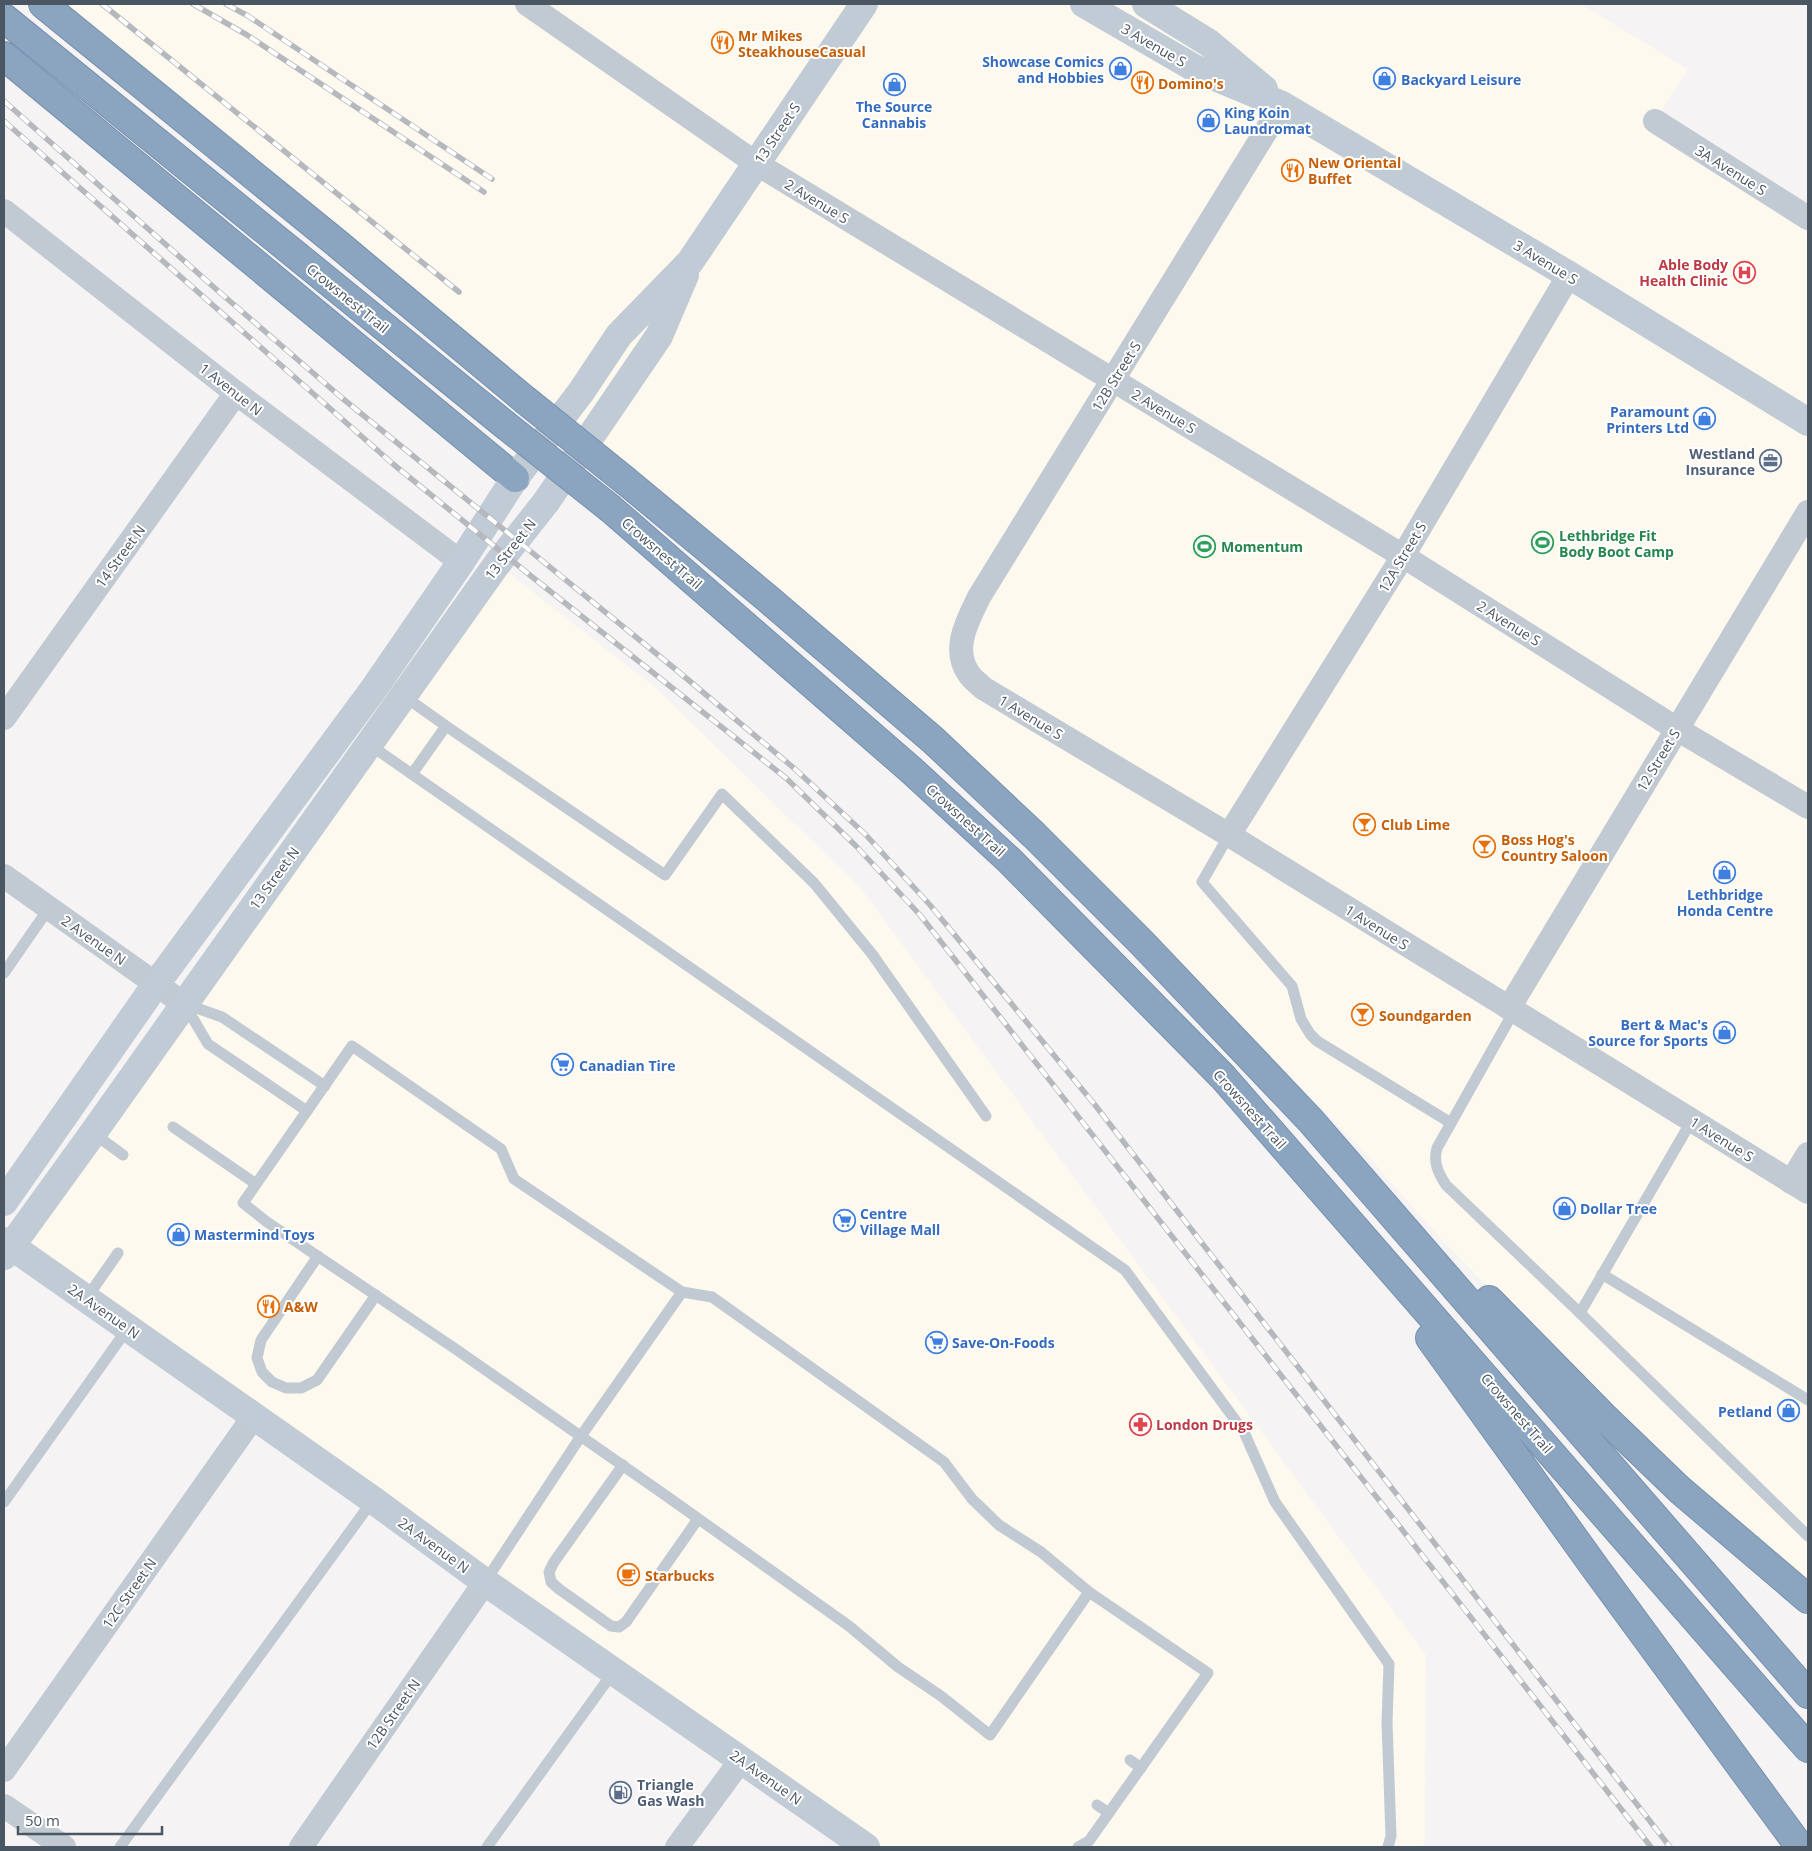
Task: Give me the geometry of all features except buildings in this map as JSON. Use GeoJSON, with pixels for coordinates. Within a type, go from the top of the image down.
{"type":"FeatureCollection","features":[{"type":"Feature","properties":{"kind":"highway"},"geometry":{"type":"LineString","coordinates":[[42,4],[627,482],[767,598],[941,747],[1068,869],[1249,1054],[1311,1121],[1808,1694]]}},
{"type":"Feature","properties":{"kind":"highway","name":"Crowsnest Trail"},"geometry":{"type":"LineString","coordinates":[[4,18],[610,509],[910,769],[1009,860],[1223,1077],[1808,1748]]}},
{"type":"Feature","properties":{"kind":"highway"},"geometry":{"type":"LineString","coordinates":[[4,56],[515,478]]}},
{"type":"Feature","properties":{"kind":"highway"},"geometry":{"type":"LineString","coordinates":[[1311,1121],[1604,1417],[1680,1490],[1808,1600]]}},
{"type":"Feature","properties":{"kind":"highway"},"geometry":{"type":"LineString","coordinates":[[1336,1206],[1590,1561],[1800,1847]]}},
{"type":"Feature","properties":{"kind":"street","name":"2 Avenue S"},"geometry":{"type":"LineString","coordinates":[[527,4],[757,164],[1404,556],[1677,729],[1808,807]]}},
{"type":"Feature","properties":{"kind":"street","name":"13 Street S"},"geometry":{"type":"LineString","coordinates":[[515,478],[581,392],[619,335],[690,262],[864,4]]}},
{"type":"Feature","properties":{"kind":"street","name":"3 Avenue S"},"geometry":{"type":"LineString","coordinates":[[1084,4],[1196,69],[1282,105],[1569,275],[1808,422]]}},
{"type":"Feature","properties":{"kind":"street","name":"3 Avenue S"},"geometry":{"type":"LineString","coordinates":[[1146,4],[1210,43],[1282,105]]}},
{"type":"Feature","properties":{"kind":"street","name":"12B Street S"},"geometry":{"type":"LineString","coordinates":[[959,651],[966,624],[979,597],[1282,105]]}},
{"type":"Feature","properties":{"kind":"street","name":"3A Avenue S"},"geometry":{"type":"LineString","coordinates":[[1655,121],[1808,218]]}},
{"type":"Feature","properties":{"kind":"street","name":"1 Avenue N"},"geometry":{"type":"LineString","coordinates":[[6,217],[461,562]]}},
{"type":"Feature","properties":{"kind":"street","name":"13 Street S"},"geometry":{"type":"LineString","coordinates":[[546,502],[659,336],[690,262]]}},
{"type":"Feature","properties":{"kind":"street","name":"12A Street S"},"geometry":{"type":"LineString","coordinates":[[1229,835],[1404,556],[1569,275]]}},
{"type":"Feature","properties":{"kind":"street","name":"14 Street N"},"geometry":{"type":"LineString","coordinates":[[4,718],[236,393]]}},
{"type":"Feature","properties":{"kind":"street"},"geometry":{"type":"LineString","coordinates":[[4,1202],[156,984],[303,786],[461,562],[515,478]]}},
{"type":"Feature","properties":{"kind":"street","name":"13 Street N"},"geometry":{"type":"LineString","coordinates":[[6,1248],[93,1133],[497,564],[546,502]]}},
{"type":"Feature","properties":{"kind":"street","name":"12 Street S"},"geometry":{"type":"LineString","coordinates":[[1512,1009],[1677,729],[1808,512]]}},
{"type":"Feature","properties":{"kind":"street","name":"1 Avenue S"},"geometry":{"type":"LineString","coordinates":[[959,651],[969,674],[983,688],[1229,835],[1800,1187]]}},
{"type":"Feature","properties":{"kind":"street","name":"2 Avenue N"},"geometry":{"type":"LineString","coordinates":[[4,876],[184,1004]]}},
{"type":"Feature","properties":{"kind":"street"},"geometry":{"type":"LineString","coordinates":[[1800,1187],[1808,1154]]}},
{"type":"Feature","properties":{"kind":"street","name":"2A Avenue N"},"geometry":{"type":"LineString","coordinates":[[6,1248],[86,1299],[254,1416],[485,1582],[741,1760],[859,1845]]}},
{"type":"Feature","properties":{"kind":"street","name":"12C Street N"},"geometry":{"type":"LineString","coordinates":[[4,1770],[254,1416]]}},
{"type":"Feature","properties":{"kind":"street","name":"12B Street N"},"geometry":{"type":"LineString","coordinates":[[301,1847],[485,1582]]}},
{"type":"Feature","properties":{"kind":"street"},"geometry":{"type":"LineString","coordinates":[[677,1847],[741,1760]]}},
{"type":"Feature","properties":{"kind":"street"},"geometry":{"type":"LineString","coordinates":[[4,1806],[64,1847]]}},
{"type":"Feature","properties":{"kind":"lane"},"geometry":{"type":"LineString","coordinates":[[404,696],[665,875],[722,794],[814,883],[872,954],[986,1116]]}},
{"type":"Feature","properties":{"kind":"lane"},"geometry":{"type":"LineString","coordinates":[[412,774],[446,726]]}},
{"type":"Feature","properties":{"kind":"lane"},"geometry":{"type":"LineString","coordinates":[[370,745],[1125,1270],[1244,1432],[1275,1502],[1389,1664],[1387,1722],[1391,1836],[1388,1847]]}},
{"type":"Feature","properties":{"kind":"lane"},"geometry":{"type":"LineString","coordinates":[[1229,835],[1202,882],[1292,986],[1301,1019],[1310,1034],[1317,1041],[1451,1123]]}},
{"type":"Feature","properties":{"kind":"lane"},"geometry":{"type":"LineString","coordinates":[[4,973],[49,908]]}},
{"type":"Feature","properties":{"kind":"lane"},"geometry":{"type":"LineString","coordinates":[[184,1004],[222,1017],[325,1086]]}},
{"type":"Feature","properties":{"kind":"lane"},"geometry":{"type":"LineString","coordinates":[[184,1004],[208,1044],[307,1111]]}},
{"type":"Feature","properties":{"kind":"lane"},"geometry":{"type":"LineString","coordinates":[[1512,1009],[1435,1155],[1436,1165],[1443,1181],[1808,1536]]}},
{"type":"Feature","properties":{"kind":"lane"},"geometry":{"type":"LineString","coordinates":[[1078,1847],[1089,1841],[1141,1768],[1168,1720],[1208,1673],[1088,1592],[1041,1552],[999,1525],[972,1499],[944,1462],[712,1298],[682,1292],[514,1178],[501,1149],[352,1046],[243,1203],[623,1465],[849,1626],[898,1667],[941,1696],[990,1735],[1088,1592]]}},
{"type":"Feature","properties":{"kind":"lane"},"geometry":{"type":"LineString","coordinates":[[1580,1313],[1692,1120]]}},
{"type":"Feature","properties":{"kind":"lane"},"geometry":{"type":"LineString","coordinates":[[173,1127],[256,1184]]}},
{"type":"Feature","properties":{"kind":"lane"},"geometry":{"type":"LineString","coordinates":[[93,1133],[123,1155]]}},
{"type":"Feature","properties":{"kind":"lane"},"geometry":{"type":"LineString","coordinates":[[86,1299],[118,1253]]}},
{"type":"Feature","properties":{"kind":"lane"},"geometry":{"type":"LineString","coordinates":[[318,1256],[261,1340],[257,1358],[262,1372],[272,1382],[286,1388],[301,1388],[317,1380],[376,1295]]}},
{"type":"Feature","properties":{"kind":"lane"},"geometry":{"type":"LineString","coordinates":[[1602,1274],[1808,1400]]}},
{"type":"Feature","properties":{"kind":"lane"},"geometry":{"type":"LineString","coordinates":[[485,1582],[581,1436],[682,1292]]}},
{"type":"Feature","properties":{"kind":"lane"},"geometry":{"type":"LineString","coordinates":[[4,1502],[128,1328]]}},
{"type":"Feature","properties":{"kind":"lane"},"geometry":{"type":"LineString","coordinates":[[623,1465],[554,1562],[549,1572],[551,1582],[611,1626],[619,1627],[626,1622],[698,1519]]}},
{"type":"Feature","properties":{"kind":"lane"},"geometry":{"type":"LineString","coordinates":[[120,1847],[373,1500]]}},
{"type":"Feature","properties":{"kind":"lane"},"geometry":{"type":"LineString","coordinates":[[486,1847],[614,1671]]}},
{"type":"Feature","properties":{"kind":"lane"},"geometry":{"type":"LineString","coordinates":[[1130,1760],[1141,1768]]}},
{"type":"Feature","properties":{"kind":"lane"},"geometry":{"type":"LineString","coordinates":[[1097,1805],[1109,1813]]}},
{"type":"Feature","properties":{"kind":"shaded area"},"geometry":{"type":"Polygon","coordinates":[[[59,4],[1581,4],[1688,69],[1655,121],[1808,218],[1808,1590],[1603,1406],[1441,1239],[1358,1145],[1255,1041],[1148,938],[1024,811],[826,628],[206,126],[59,4]]]}},
{"type":"Feature","properties":{"kind":"shaded area"},"geometry":{"type":"Polygon","coordinates":[[[497,564],[657,689],[862,890],[1426,1655],[1425,1839],[1423,1847],[866,1847],[17,1246],[497,564]]]}},
{"type":"Feature","properties":{"kind":"railway"},"geometry":{"type":"LineString","coordinates":[[102,4],[459,292]]}},
{"type":"Feature","properties":{"kind":"railway"},"geometry":{"type":"LineString","coordinates":[[193,4],[247,35],[484,192]]}},
{"type":"Feature","properties":{"kind":"railway"},"geometry":{"type":"LineString","coordinates":[[226,4],[248,16],[492,179]]}},
{"type":"Feature","properties":{"kind":"railway"},"geometry":{"type":"LineString","coordinates":[[4,101],[342,398],[674,668],[795,769],[866,835],[930,905],[1095,1105],[1670,1847]]}},
{"type":"Feature","properties":{"kind":"railway"},"geometry":{"type":"LineString","coordinates":[[4,121],[393,464],[786,778],[856,846],[920,915],[1651,1847]]}},
{"type":"Feature","properties":{"kind":"place","name":"Mr Mikes SteakhouseCasual"},"geometry":{"type":"Point","coordinates":[722,43]}},
{"type":"Feature","properties":{"kind":"place","name":"Showcase Comics and Hobbies"},"geometry":{"type":"Point","coordinates":[1120,69]}},
{"type":"Feature","properties":{"kind":"place","name":"Backyard Leisure"},"geometry":{"type":"Point","coordinates":[1385,79]}},
{"type":"Feature","properties":{"kind":"place","name":"Domino's"},"geometry":{"type":"Point","coordinates":[1142,83]}},
{"type":"Feature","properties":{"kind":"place","name":"The Source Cannabis"},"geometry":{"type":"Point","coordinates":[894,84]}},
{"type":"Feature","properties":{"kind":"place","name":"King Koin Laundromat"},"geometry":{"type":"Point","coordinates":[1208,120]}},
{"type":"Feature","properties":{"kind":"place","name":"New Oriental Buffet"},"geometry":{"type":"Point","coordinates":[1292,170]}},
{"type":"Feature","properties":{"kind":"place","name":"Able Body Health Clinic"},"geometry":{"type":"Point","coordinates":[1744,272]}},
{"type":"Feature","properties":{"kind":"place","name":"Paramount Printers Ltd"},"geometry":{"type":"Point","coordinates":[1705,419]}},
{"type":"Feature","properties":{"kind":"place","name":"Westland Insurance"},"geometry":{"type":"Point","coordinates":[1771,461]}},
{"type":"Feature","properties":{"kind":"place","name":"Lethbridge Fit Body Boot Camp"},"geometry":{"type":"Point","coordinates":[1543,543]}},
{"type":"Feature","properties":{"kind":"place","name":"Momentum"},"geometry":{"type":"Point","coordinates":[1205,546]}},
{"type":"Feature","properties":{"kind":"place","name":"Club Lime"},"geometry":{"type":"Point","coordinates":[1365,824]}},
{"type":"Feature","properties":{"kind":"place","name":"Boss Hog's Country Saloon"},"geometry":{"type":"Point","coordinates":[1485,847]}},
{"type":"Feature","properties":{"kind":"place","name":"Lethbridge Honda Centre"},"geometry":{"type":"Point","coordinates":[1725,872]}},
{"type":"Feature","properties":{"kind":"place","name":"Soundgarden"},"geometry":{"type":"Point","coordinates":[1363,1015]}},
{"type":"Feature","properties":{"kind":"place","name":"Bert & Mac's Source for Sports"},"geometry":{"type":"Point","coordinates":[1724,1032]}},
{"type":"Feature","properties":{"kind":"place","name":"Canadian Tire"},"geometry":{"type":"Point","coordinates":[563,1065]}},
{"type":"Feature","properties":{"kind":"place","name":"Dollar Tree"},"geometry":{"type":"Point","coordinates":[1564,1208]}},
{"type":"Feature","properties":{"kind":"place","name":"Centre Village Mall"},"geometry":{"type":"Point","coordinates":[844,1221]}},
{"type":"Feature","properties":{"kind":"place","name":"Mastermind Toys"},"geometry":{"type":"Point","coordinates":[178,1234]}},
{"type":"Feature","properties":{"kind":"place","name":"A&W"},"geometry":{"type":"Point","coordinates":[268,1306]}},
{"type":"Feature","properties":{"kind":"place","name":"Save-On-Foods"},"geometry":{"type":"Point","coordinates":[936,1342]}},
{"type":"Feature","properties":{"kind":"place","name":"Petland"},"geometry":{"type":"Point","coordinates":[1788,1411]}},
{"type":"Feature","properties":{"kind":"place","name":"London Drugs"},"geometry":{"type":"Point","coordinates":[1140,1424]}},
{"type":"Feature","properties":{"kind":"place","name":"Starbucks"},"geometry":{"type":"Point","coordinates":[629,1575]}},
{"type":"Feature","properties":{"kind":"place","name":"Triangle Gas Wash"},"geometry":{"type":"Point","coordinates":[621,1792]}}]}
